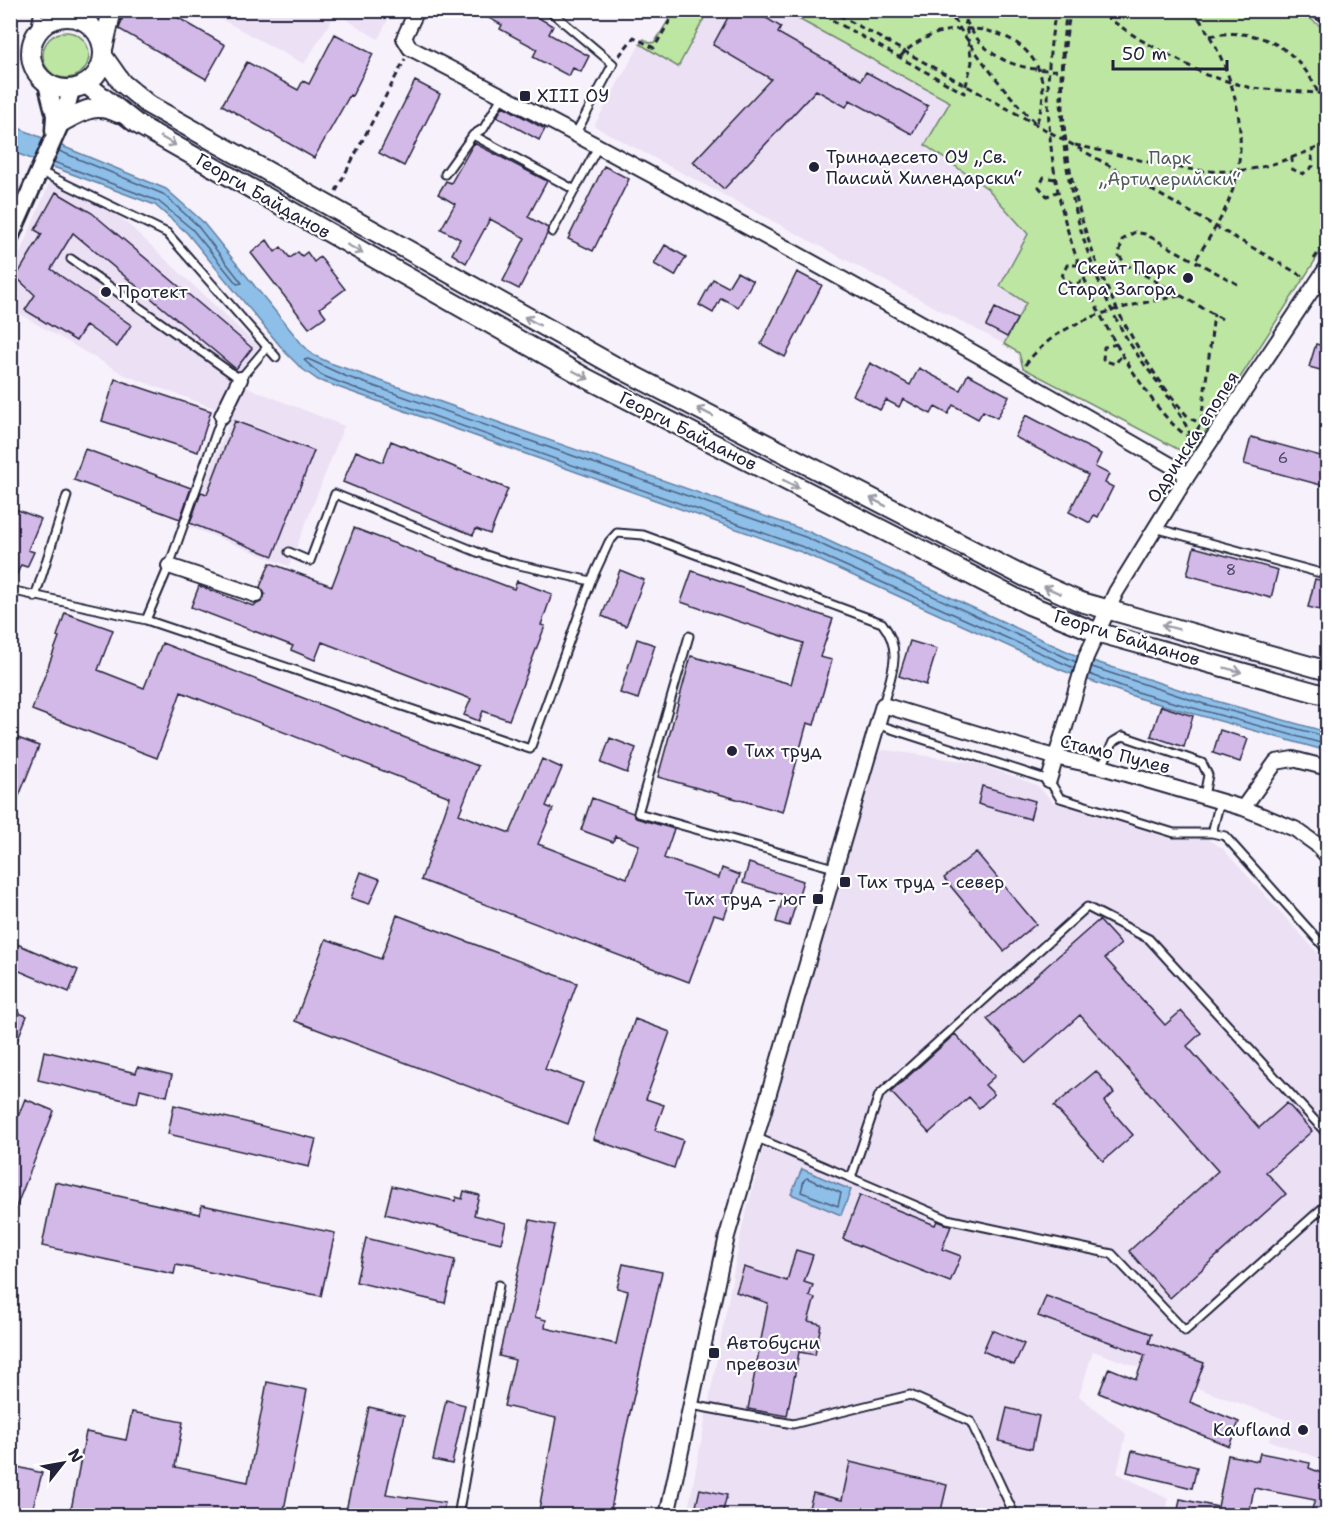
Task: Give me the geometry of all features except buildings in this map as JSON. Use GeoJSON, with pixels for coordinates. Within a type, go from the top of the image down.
{"type":"FeatureCollection","features":[{"type":"Feature","properties":{"kind":"main road"},"geometry":{"type":"LineString","coordinates":[[103,53],[100,39],[89,17],[58,14],[41,27],[34,36],[30,54],[32,66],[47,84],[59,89],[79,87],[94,77],[103,53],[112,10]]}},
{"type":"Feature","properties":{"kind":"main road","name":"Георги Байданов"},"geometry":{"type":"LineString","coordinates":[[103,53],[122,83],[149,105],[615,366],[1025,577],[1081,602],[1328,671]]}},
{"type":"Feature","properties":{"kind":"main road","name":"Георги Байданов"},"geometry":{"type":"LineString","coordinates":[[79,87],[130,119],[588,379],[1019,600],[1096,632],[1328,696]]}},
{"type":"Feature","properties":{"kind":"main road"},"geometry":{"type":"LineString","coordinates":[[58,128],[92,107],[102,107],[130,119]]}},
{"type":"Feature","properties":{"kind":"street"},"geometry":{"type":"LineString","coordinates":[[417,10],[404,38],[410,48],[599,145],[1018,375],[1188,475]]}},
{"type":"Feature","properties":{"kind":"street"},"geometry":{"type":"LineString","coordinates":[[1320,10],[1328,15]]}},
{"type":"Feature","properties":{"kind":"street"},"geometry":{"type":"LineString","coordinates":[[47,84],[58,128]]}},
{"type":"Feature","properties":{"kind":"street"},"geometry":{"type":"LineString","coordinates":[[10,237],[58,128],[79,87]]}},
{"type":"Feature","properties":{"kind":"street","name":"Одринска епопея"},"geometry":{"type":"LineString","coordinates":[[1049,780],[1078,678],[1107,610],[1188,475],[1209,447],[1328,266]]}},
{"type":"Feature","properties":{"kind":"street"},"geometry":{"type":"LineString","coordinates":[[222,416],[240,379]]}},
{"type":"Feature","properties":{"kind":"street"},"geometry":{"type":"LineString","coordinates":[[169,566],[256,595]]}},
{"type":"Feature","properties":{"kind":"street"},"geometry":{"type":"LineString","coordinates":[[667,1515],[727,1236],[883,705]]}},
{"type":"Feature","properties":{"kind":"street","name":"Стамо Пулев"},"geometry":{"type":"LineString","coordinates":[[883,705],[1054,757],[1102,767],[1243,808],[1295,829],[1316,844],[1328,857]]}},
{"type":"Feature","properties":{"kind":"street"},"geometry":{"type":"LineString","coordinates":[[1243,808],[1275,762],[1293,759],[1328,768]]}},
{"type":"Feature","properties":{"kind":"lane"},"geometry":{"type":"LineString","coordinates":[[34,36],[39,10]]}},
{"type":"Feature","properties":{"kind":"lane"},"geometry":{"type":"LineString","coordinates":[[549,10],[613,64],[576,133]]}},
{"type":"Feature","properties":{"kind":"lane"},"geometry":{"type":"LineString","coordinates":[[445,174],[474,135],[484,128],[503,95]]}},
{"type":"Feature","properties":{"kind":"lane"},"geometry":{"type":"LineString","coordinates":[[474,135],[575,190]]}},
{"type":"Feature","properties":{"kind":"lane"},"geometry":{"type":"LineString","coordinates":[[552,232],[599,145]]}},
{"type":"Feature","properties":{"kind":"lane"},"geometry":{"type":"LineString","coordinates":[[39,171],[167,233],[276,357]]}},
{"type":"Feature","properties":{"kind":"lane"},"geometry":{"type":"LineString","coordinates":[[71,259],[240,379],[268,346]]}},
{"type":"Feature","properties":{"kind":"lane"},"geometry":{"type":"LineString","coordinates":[[146,620],[169,566],[222,416]]}},
{"type":"Feature","properties":{"kind":"lane"},"geometry":{"type":"LineString","coordinates":[[289,552],[310,561],[335,494],[477,552],[591,581]]}},
{"type":"Feature","properties":{"kind":"lane"},"geometry":{"type":"LineString","coordinates":[[35,597],[68,496]]}},
{"type":"Feature","properties":{"kind":"lane"},"geometry":{"type":"LineString","coordinates":[[1155,528],[1328,575]]}},
{"type":"Feature","properties":{"kind":"lane"},"geometry":{"type":"LineString","coordinates":[[10,590],[146,620],[530,749],[591,581],[609,542],[617,533],[628,532],[643,535],[882,623],[891,635],[896,651],[883,705]]}},
{"type":"Feature","properties":{"kind":"lane"},"geometry":{"type":"LineString","coordinates":[[689,636],[638,813],[834,868]]}},
{"type":"Feature","properties":{"kind":"lane"},"geometry":{"type":"LineString","coordinates":[[876,724],[1049,780],[1060,798],[1174,833],[1212,833],[1226,836],[1328,951]]}},
{"type":"Feature","properties":{"kind":"lane"},"geometry":{"type":"LineString","coordinates":[[1102,767],[1113,742],[1122,736],[1202,763],[1208,776],[1204,796]]}},
{"type":"Feature","properties":{"kind":"lane"},"geometry":{"type":"LineString","coordinates":[[1212,833],[1220,801]]}},
{"type":"Feature","properties":{"kind":"lane"},"geometry":{"type":"LineString","coordinates":[[851,1178],[879,1095],[1087,908],[1149,939],[1328,1135]]}},
{"type":"Feature","properties":{"kind":"lane"},"geometry":{"type":"LineString","coordinates":[[756,1137],[946,1219],[1112,1254],[1185,1331],[1328,1203]]}},
{"type":"Feature","properties":{"kind":"lane"},"geometry":{"type":"LineString","coordinates":[[458,1515],[500,1285]]}},
{"type":"Feature","properties":{"kind":"lane"},"geometry":{"type":"LineString","coordinates":[[691,1405],[793,1425],[910,1395],[971,1422],[1015,1515]]}},
{"type":"Feature","properties":{"kind":"path"},"geometry":{"type":"LineString","coordinates":[[613,64],[634,37],[654,48],[676,10]]}},
{"type":"Feature","properties":{"kind":"path"},"geometry":{"type":"LineString","coordinates":[[814,10],[964,93],[972,62],[962,10]]}},
{"type":"Feature","properties":{"kind":"path"},"geometry":{"type":"LineString","coordinates":[[830,10],[1068,142],[1316,284]]}},
{"type":"Feature","properties":{"kind":"path"},"geometry":{"type":"LineString","coordinates":[[948,10],[970,43],[1019,106],[1036,124]]}},
{"type":"Feature","properties":{"kind":"path"},"geometry":{"type":"LineString","coordinates":[[1056,10],[1049,70],[1050,133],[1055,179],[1079,265],[1116,344],[1162,412],[1176,428],[1192,440],[1209,447]]}},
{"type":"Feature","properties":{"kind":"path"},"geometry":{"type":"LineString","coordinates":[[1069,10],[1061,70],[1062,139],[1079,227],[1114,310],[1148,372],[1185,419],[1192,440]]}},
{"type":"Feature","properties":{"kind":"path"},"geometry":{"type":"LineString","coordinates":[[1069,10],[1065,76],[1068,142],[1084,228],[1114,310],[1141,355],[1166,390],[1189,418],[1201,423]]}},
{"type":"Feature","properties":{"kind":"path"},"geometry":{"type":"LineString","coordinates":[[1096,10],[1139,39],[1206,75],[1251,88],[1328,94]]}},
{"type":"Feature","properties":{"kind":"path"},"geometry":{"type":"LineString","coordinates":[[1193,10],[1209,36],[1231,82],[1241,122],[1237,171],[1232,194],[1195,261]]}},
{"type":"Feature","properties":{"kind":"path"},"geometry":{"type":"LineString","coordinates":[[965,20],[972,33],[990,53],[1013,66],[1061,70]]}},
{"type":"Feature","properties":{"kind":"path"},"geometry":{"type":"LineString","coordinates":[[948,22],[972,20]]}},
{"type":"Feature","properties":{"kind":"path"},"geometry":{"type":"LineString","coordinates":[[900,57],[928,31]]}},
{"type":"Feature","properties":{"kind":"path"},"geometry":{"type":"LineString","coordinates":[[1209,36],[1247,33],[1272,41],[1298,60],[1310,75],[1318,93]]}},
{"type":"Feature","properties":{"kind":"path"},"geometry":{"type":"LineString","coordinates":[[1020,39],[1035,58],[1040,70],[1043,103],[1036,124]]}},
{"type":"Feature","properties":{"kind":"path"},"geometry":{"type":"LineString","coordinates":[[328,206],[410,48]]}},
{"type":"Feature","properties":{"kind":"path"},"geometry":{"type":"LineString","coordinates":[[1073,145],[1164,167],[1237,171],[1260,168],[1328,144]]}},
{"type":"Feature","properties":{"kind":"path"},"geometry":{"type":"LineString","coordinates":[[1292,157],[1290,165],[1295,172],[1308,173],[1313,162],[1304,152]]}},
{"type":"Feature","properties":{"kind":"path"},"geometry":{"type":"LineString","coordinates":[[1055,179],[1044,177],[1039,188],[1047,196],[1058,190]]}},
{"type":"Feature","properties":{"kind":"path"},"geometry":{"type":"LineString","coordinates":[[1222,319],[1127,265],[1119,256],[1119,245],[1125,236],[1140,232],[1241,286]]}},
{"type":"Feature","properties":{"kind":"path"},"geometry":{"type":"LineString","coordinates":[[1299,282],[1328,238]]}},
{"type":"Feature","properties":{"kind":"path"},"geometry":{"type":"LineString","coordinates":[[1079,265],[1067,265],[1062,276],[1071,284],[1079,283],[1083,276]]}},
{"type":"Feature","properties":{"kind":"path"},"geometry":{"type":"LineString","coordinates":[[1018,375],[1035,352],[1058,333],[1114,310],[1181,296]]}},
{"type":"Feature","properties":{"kind":"path"},"geometry":{"type":"LineString","coordinates":[[1192,440],[1201,423],[1214,314]]}},
{"type":"Feature","properties":{"kind":"path"},"geometry":{"type":"LineString","coordinates":[[1116,344],[1104,347],[1103,360],[1115,364],[1122,354]]}},
{"type":"Feature","properties":{"kind":"path"},"geometry":{"type":"LineString","coordinates":[[1201,423],[1212,417]]}},
{"type":"Feature","properties":{"kind":"shaded area"},"geometry":{"type":"Polygon","coordinates":[[[206,11],[392,11],[378,39],[336,13],[304,64],[206,11]]]}},
{"type":"Feature","properties":{"kind":"shaded area","name":"Тринадесето ОУ „Св. Паисий Хилендарски“"},"geometry":{"type":"Polygon","coordinates":[[[708,11],[784,11],[951,102],[926,145],[988,189],[1028,234],[1000,286],[1026,303],[1004,344],[594,126],[640,44],[678,67],[708,11]]]}},
{"type":"Feature","properties":{"kind":"shaded area","name":"Протект"},"geometry":{"type":"Polygon","coordinates":[[[54,172],[99,197],[259,347],[234,377],[220,410],[125,375],[11,309],[11,275],[54,172]]]}},
{"type":"Feature","properties":{"kind":"shaded area"},"geometry":{"type":"Polygon","coordinates":[[[244,386],[344,426],[289,566],[188,526],[244,386]]]}},
{"type":"Feature","properties":{"kind":"shaded area"},"geometry":{"type":"Polygon","coordinates":[[[884,750],[976,763],[1037,785],[1053,802],[1172,839],[1208,839],[1222,848],[1327,963],[1327,1461],[1268,1440],[1287,1420],[1093,1351],[1079,1396],[1126,1434],[1117,1473],[1168,1499],[1167,1515],[687,1516],[742,1228],[867,762],[874,753],[884,750]]]}},
{"type":"Feature","properties":{"kind":"green space","name":"Парк „Артилерийски“"},"geometry":{"type":"Polygon","coordinates":[[[1298,10],[1327,31],[1327,242],[1193,451],[1185,453],[1023,368],[1019,353],[1004,344],[1026,303],[1000,286],[1028,234],[988,189],[925,145],[950,102],[784,11],[1298,10]]]}},
{"type":"Feature","properties":{"kind":"green space"},"geometry":{"type":"Polygon","coordinates":[[[674,11],[708,11],[678,67],[640,44],[644,39],[650,43],[655,42],[674,11]]]}},
{"type":"Feature","properties":{"kind":"green space"},"geometry":{"type":"Polygon","coordinates":[[[66,32],[75,33],[83,38],[88,46],[88,64],[83,72],[75,77],[66,78],[57,77],[49,72],[44,64],[43,55],[44,46],[49,38],[57,33],[66,32]]]}},
{"type":"Feature","properties":{"kind":"water"},"geometry":{"type":"Polygon","coordinates":[[[11,125],[166,189],[201,220],[313,355],[330,363],[807,531],[1075,655],[1205,698],[1327,732],[1327,751],[1141,699],[1061,670],[801,552],[318,380],[286,353],[187,233],[155,205],[11,151],[11,125]]]}},
{"type":"Feature","properties":{"kind":"water"},"geometry":{"type":"Polygon","coordinates":[[[802,1169],[851,1190],[841,1215],[791,1194],[802,1169]]]}},
{"type":"Feature","properties":{"kind":"place","name":"XIII ОУ"},"geometry":{"type":"Point","coordinates":[525,96]}},
{"type":"Feature","properties":{"kind":"place","name":"Тринадесето ОУ „Св. Паисий Хилендарски“"},"geometry":{"type":"Point","coordinates":[814,167]}},
{"type":"Feature","properties":{"kind":"place","name":"Скейт Парк Стара Загора"},"geometry":{"type":"Point","coordinates":[1188,278]}},
{"type":"Feature","properties":{"kind":"place","name":"Протект"},"geometry":{"type":"Point","coordinates":[106,292]}},
{"type":"Feature","properties":{"kind":"place","name":"Тих труд"},"geometry":{"type":"Point","coordinates":[732,751]}},
{"type":"Feature","properties":{"kind":"place","name":"Тих труд - север"},"geometry":{"type":"Point","coordinates":[845,882]}},
{"type":"Feature","properties":{"kind":"place","name":"Тих труд - юг"},"geometry":{"type":"Point","coordinates":[818,899]}},
{"type":"Feature","properties":{"kind":"place","name":"Автобусни превози"},"geometry":{"type":"Point","coordinates":[714,1353]}},
{"type":"Feature","properties":{"kind":"place","name":"Kaufland"},"geometry":{"type":"Point","coordinates":[1303,1430]}}]}
